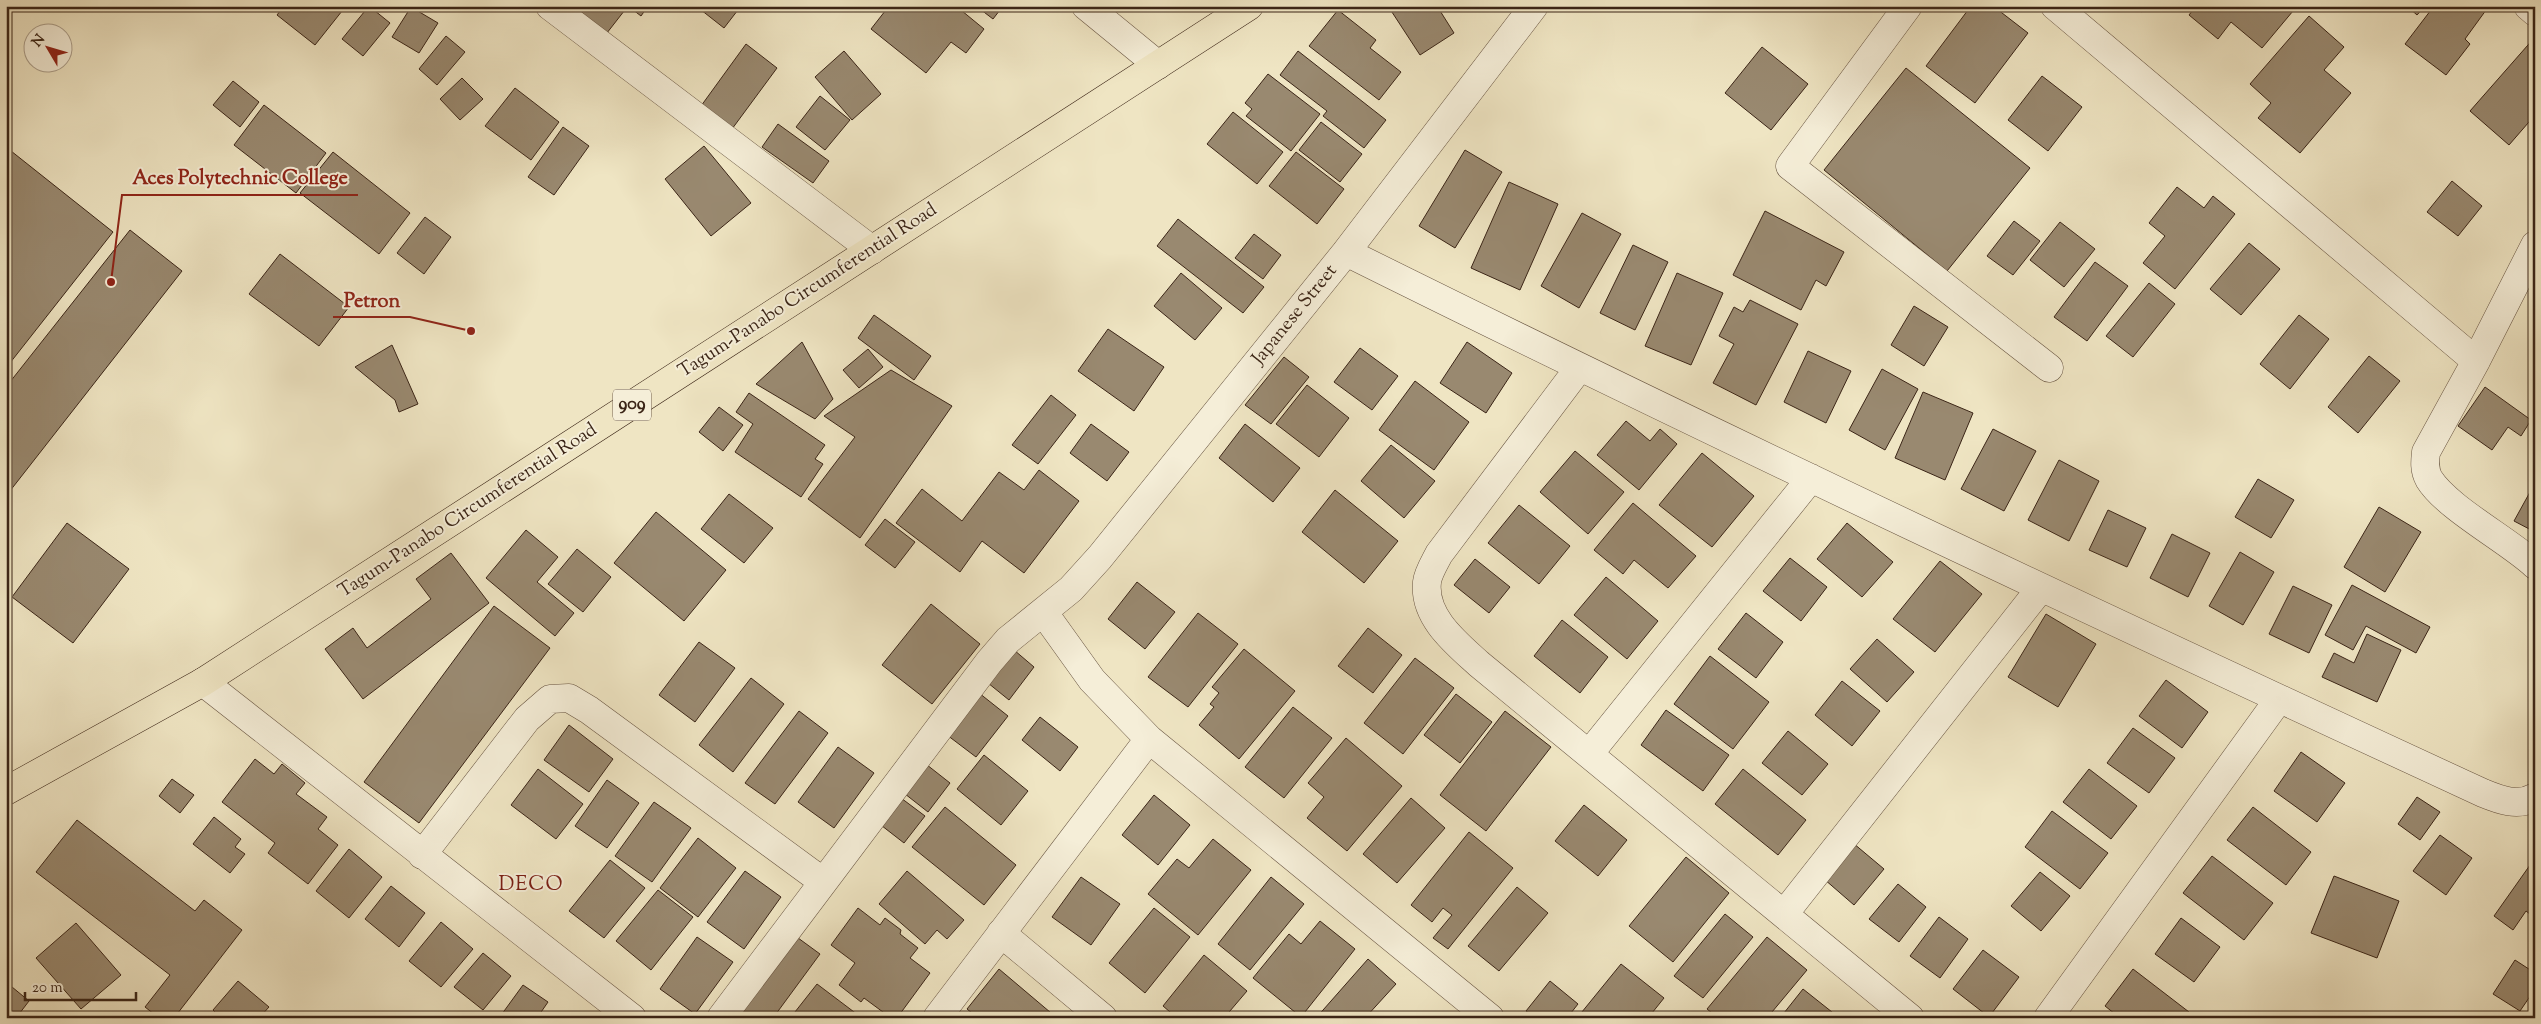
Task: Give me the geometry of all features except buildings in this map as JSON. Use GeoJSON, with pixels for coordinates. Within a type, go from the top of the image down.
{"type":"FeatureCollection","features":[{"type":"Feature","properties":{"kind":"main road","name":"Tagum-Panabo Circumferential Road"},"geometry":{"type":"LineString","coordinates":[[6,791],[203,682],[1249,6]]}},
{"type":"Feature","properties":{"kind":"street"},"geometry":{"type":"LineString","coordinates":[[550,6],[872,250]]}},
{"type":"Feature","properties":{"kind":"street"},"geometry":{"type":"LineString","coordinates":[[1086,6],[1158,65]]}},
{"type":"Feature","properties":{"kind":"street","name":"Japanese Street"},"geometry":{"type":"LineString","coordinates":[[721,1018],[988,662],[1008,640],[1044,613],[1071,589],[1100,557],[1346,252],[1534,6]]}},
{"type":"Feature","properties":{"kind":"street"},"geometry":{"type":"LineString","coordinates":[[1908,6],[1790,166],[2049,368]]}},
{"type":"Feature","properties":{"kind":"street"},"geometry":{"type":"LineString","coordinates":[[2055,6],[2476,361]]}},
{"type":"Feature","properties":{"kind":"street"},"geometry":{"type":"LineString","coordinates":[[2528,6],[2535,12]]}},
{"type":"Feature","properties":{"kind":"street"},"geometry":{"type":"LineString","coordinates":[[2535,245],[2476,361],[2426,452],[2425,466],[2429,478],[2451,501],[2535,566]]}},
{"type":"Feature","properties":{"kind":"street"},"geometry":{"type":"LineString","coordinates":[[1346,252],[1579,368],[2040,589],[2279,699],[2504,802],[2527,802],[2535,797]]}},
{"type":"Feature","properties":{"kind":"street"},"geometry":{"type":"LineString","coordinates":[[1579,368],[1439,554],[1427,582],[1430,608],[1446,632],[1479,664],[1910,1018]]}},
{"type":"Feature","properties":{"kind":"street"},"geometry":{"type":"LineString","coordinates":[[1589,754],[1811,478]]}},
{"type":"Feature","properties":{"kind":"street"},"geometry":{"type":"LineString","coordinates":[[1784,914],[2040,589]]}},
{"type":"Feature","properties":{"kind":"street"},"geometry":{"type":"LineString","coordinates":[[1044,613],[1092,680],[1149,739],[1490,1018]]}},
{"type":"Feature","properties":{"kind":"street"},"geometry":{"type":"LineString","coordinates":[[203,682],[632,1018]]}},
{"type":"Feature","properties":{"kind":"street"},"geometry":{"type":"LineString","coordinates":[[422,855],[527,719],[550,698],[569,698],[589,710],[822,882]]}},
{"type":"Feature","properties":{"kind":"street"},"geometry":{"type":"LineString","coordinates":[[2048,1018],[2279,699]]}},
{"type":"Feature","properties":{"kind":"street"},"geometry":{"type":"LineString","coordinates":[[937,1018],[1149,739]]}},
{"type":"Feature","properties":{"kind":"street"},"geometry":{"type":"LineString","coordinates":[[1001,933],[1103,1018]]}},
{"type":"Feature","properties":{"kind":"place","name":"Aces Polytechnic College"},"geometry":{"type":"Point","coordinates":[111,282]}},
{"type":"Feature","properties":{"kind":"place","name":"Petron"},"geometry":{"type":"Point","coordinates":[471,331]}},
{"type":"Feature","properties":{"kind":"district","name":"DECO"},"geometry":{"type":"Point","coordinates":[531,885]}}]}
